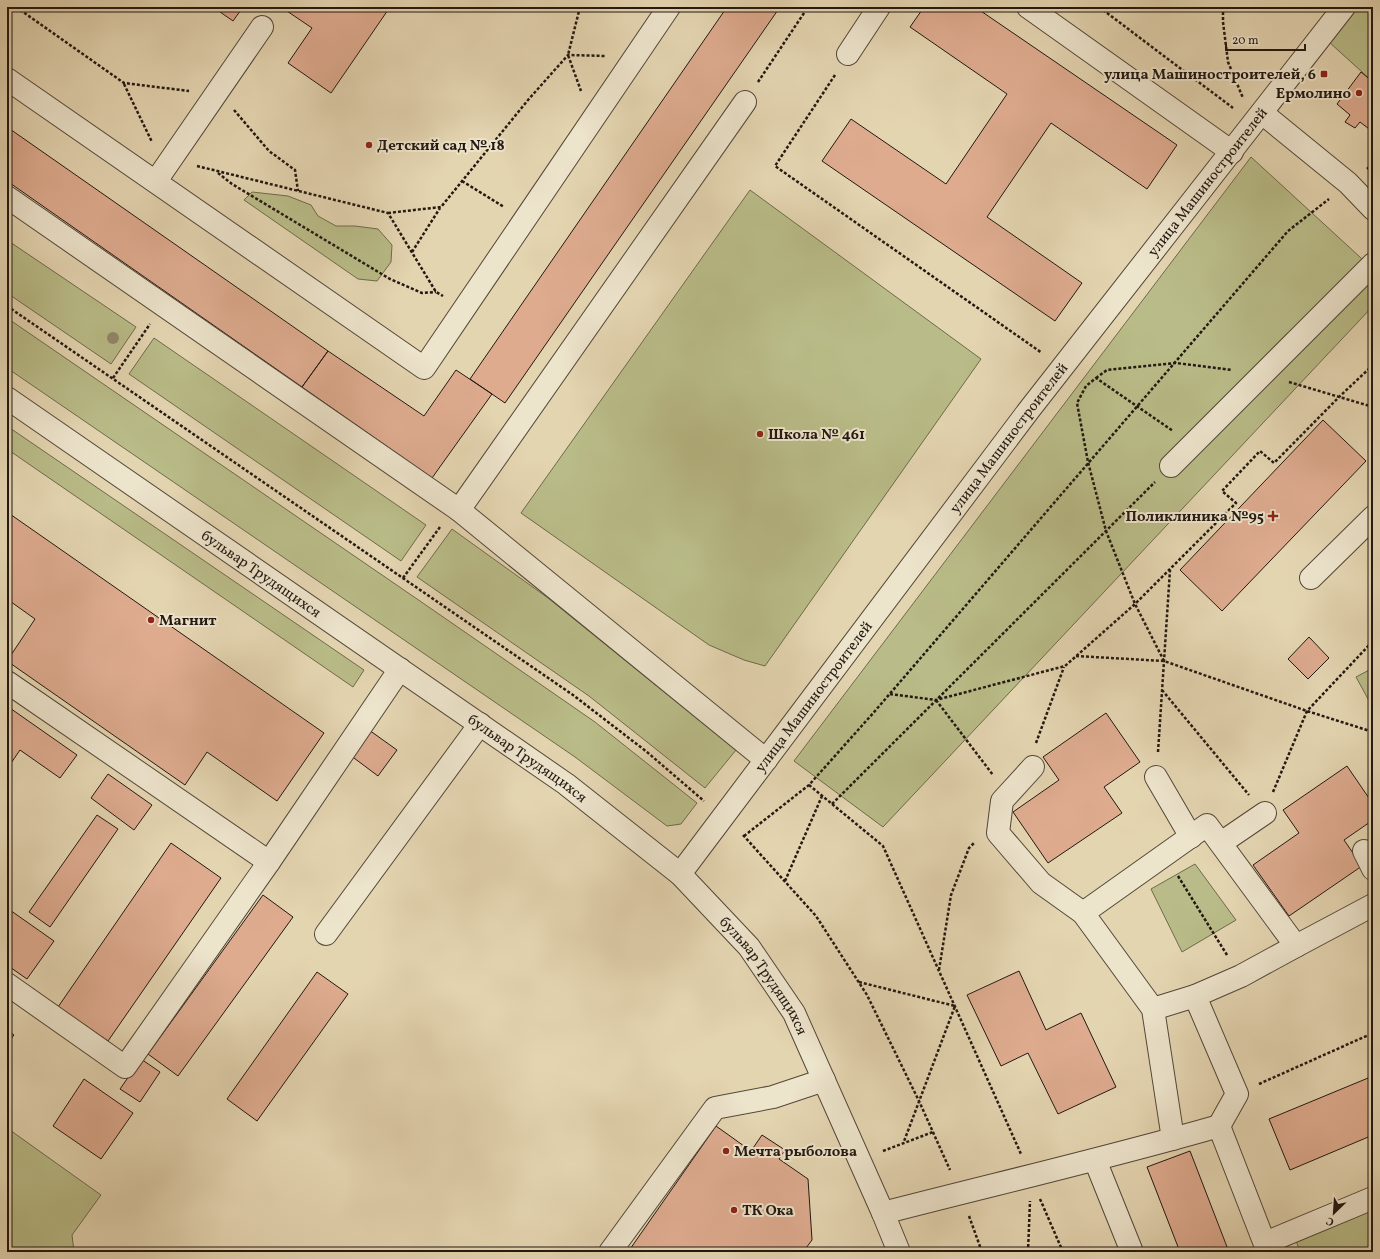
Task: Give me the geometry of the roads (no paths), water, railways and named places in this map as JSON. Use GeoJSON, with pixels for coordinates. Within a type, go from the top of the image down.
{"type":"FeatureCollection","features":[{"type":"Feature","properties":{"kind":"street"},"geometry":{"type":"LineString","coordinates":[[7,79],[424,368],[669,7]]}},
{"type":"Feature","properties":{"kind":"street"},"geometry":{"type":"LineString","coordinates":[[848,54],[879,7]]}},
{"type":"Feature","properties":{"kind":"street"},"geometry":{"type":"LineString","coordinates":[[1028,7],[1232,152]]}},
{"type":"Feature","properties":{"kind":"street","name":"улица Машиностроителей"},"geometry":{"type":"LineString","coordinates":[[680,874],[1029,410],[1344,7]]}},
{"type":"Feature","properties":{"kind":"street"},"geometry":{"type":"LineString","coordinates":[[156,181],[262,27]]}},
{"type":"Feature","properties":{"kind":"street"},"geometry":{"type":"LineString","coordinates":[[457,508],[744,102]]}},
{"type":"Feature","properties":{"kind":"street"},"geometry":{"type":"LineString","coordinates":[[1262,113],[1348,183],[1373,209]]}},
{"type":"Feature","properties":{"kind":"street"},"geometry":{"type":"LineString","coordinates":[[7,197],[457,508],[766,760]]}},
{"type":"Feature","properties":{"kind":"street"},"geometry":{"type":"LineString","coordinates":[[1171,466],[1373,264]]}},
{"type":"Feature","properties":{"kind":"street","name":"бульвар Трудящихся"},"geometry":{"type":"LineString","coordinates":[[7,398],[566,784],[680,874],[749,947],[794,1014],[899,1252]]}},
{"type":"Feature","properties":{"kind":"street"},"geometry":{"type":"LineString","coordinates":[[1311,578],[1373,517]]}},
{"type":"Feature","properties":{"kind":"street"},"geometry":{"type":"LineString","coordinates":[[7,984],[125,1067],[269,862],[400,669]]}},
{"type":"Feature","properties":{"kind":"street"},"geometry":{"type":"LineString","coordinates":[[7,682],[269,862]]}},
{"type":"Feature","properties":{"kind":"street"},"geometry":{"type":"LineString","coordinates":[[326,934],[480,724]]}},
{"type":"Feature","properties":{"kind":"street"},"geometry":{"type":"LineString","coordinates":[[1033,767],[1002,801],[998,833],[1041,883],[1083,913],[1153,1009],[1173,1139]]}},
{"type":"Feature","properties":{"kind":"street"},"geometry":{"type":"LineString","coordinates":[[1156,778],[1191,837]]}},
{"type":"Feature","properties":{"kind":"street"},"geometry":{"type":"LineString","coordinates":[[1221,843],[1265,813]]}},
{"type":"Feature","properties":{"kind":"street"},"geometry":{"type":"LineString","coordinates":[[1083,913],[1207,825],[1296,946]]}},
{"type":"Feature","properties":{"kind":"street"},"geometry":{"type":"LineString","coordinates":[[1153,1009],[1195,996],[1241,976],[1373,904]]}},
{"type":"Feature","properties":{"kind":"street"},"geometry":{"type":"LineString","coordinates":[[883,1213],[1095,1160],[1219,1126],[1237,1094],[1195,996]]}},
{"type":"Feature","properties":{"kind":"street"},"geometry":{"type":"LineString","coordinates":[[610,1252],[715,1108],[773,1097],[824,1080]]}},
{"type":"Feature","properties":{"kind":"street"},"geometry":{"type":"LineString","coordinates":[[1219,1126],[1266,1248],[1373,1198]]}},
{"type":"Feature","properties":{"kind":"street"},"geometry":{"type":"LineString","coordinates":[[1095,1160],[1132,1252]]}},
{"type":"Feature","properties":{"kind":"place","name":"улица Машиностроителей, 6"},"geometry":{"type":"Point","coordinates":[1324,74]}},
{"type":"Feature","properties":{"kind":"place","name":"Ермолино"},"geometry":{"type":"Point","coordinates":[1359,93]}},
{"type":"Feature","properties":{"kind":"place","name":"Детский сад № 18"},"geometry":{"type":"Point","coordinates":[369,145]}},
{"type":"Feature","properties":{"kind":"place","name":"Школа № 461"},"geometry":{"type":"Point","coordinates":[760,434]}},
{"type":"Feature","properties":{"kind":"place","name":"Поликлиника №95"},"geometry":{"type":"Point","coordinates":[1273,516]}},
{"type":"Feature","properties":{"kind":"place","name":"Магнит"},"geometry":{"type":"Point","coordinates":[151,620]}},
{"type":"Feature","properties":{"kind":"place","name":"Мечта рыболова"},"geometry":{"type":"Point","coordinates":[726,1151]}},
{"type":"Feature","properties":{"kind":"place","name":"ТК Ока"},"geometry":{"type":"Point","coordinates":[734,1210]}}]}
